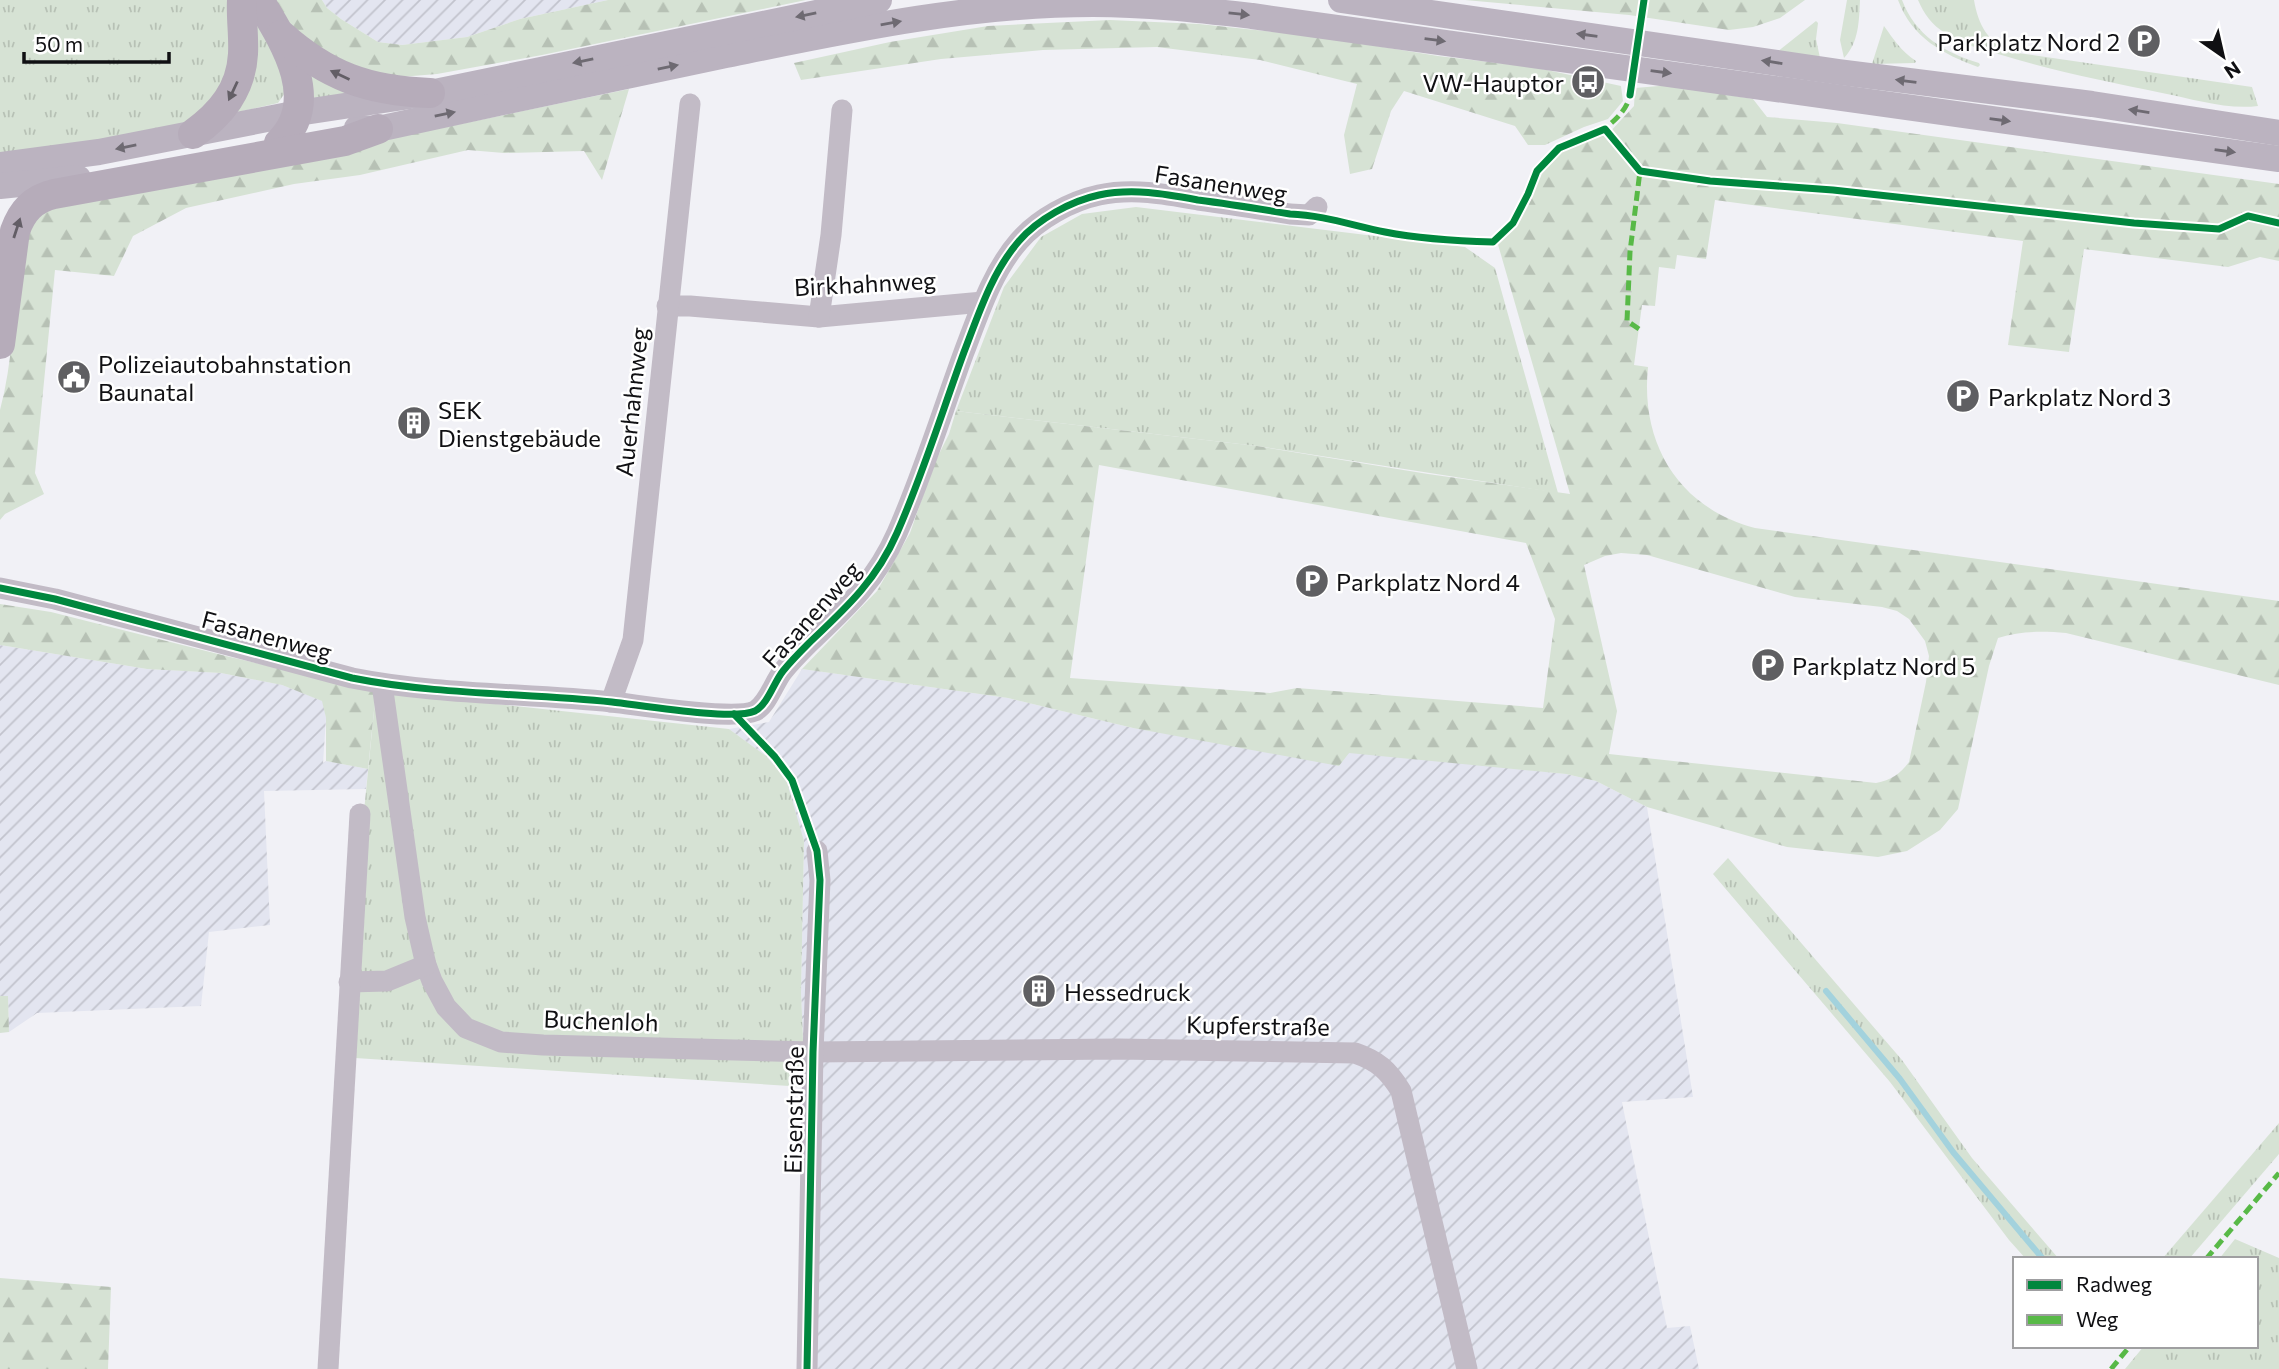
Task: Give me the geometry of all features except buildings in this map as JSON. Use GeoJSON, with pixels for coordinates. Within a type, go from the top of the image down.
{"type":"FeatureCollection","features":[{"type":"Feature","properties":{"kind":"highway"},"geometry":{"type":"LineString","coordinates":[[193,134],[221,112],[238,81],[243,56],[242,0]]}},
{"type":"Feature","properties":{"kind":"highway"},"geometry":{"type":"LineString","coordinates":[[260,0],[281,35],[293,65],[299,92],[298,113],[292,129],[279,143]]}},
{"type":"Feature","properties":{"kind":"highway"},"geometry":{"type":"LineString","coordinates":[[281,35],[324,68],[349,80],[376,88],[430,93]]}},
{"type":"Feature","properties":{"kind":"highway"},"geometry":{"type":"LineString","coordinates":[[0,344],[15,231],[19,219],[33,202],[54,194],[345,141],[378,129]]}},
{"type":"Feature","properties":{"kind":"main road"},"geometry":{"type":"LineString","coordinates":[[0,165],[99,152],[298,113],[430,93],[878,0]]}},
{"type":"Feature","properties":{"kind":"main road"},"geometry":{"type":"LineString","coordinates":[[1341,0],[1839,72],[2092,104],[2279,133]]}},
{"type":"Feature","properties":{"kind":"main road"},"geometry":{"type":"LineString","coordinates":[[0,186],[120,172],[346,130],[378,129],[811,37],[933,15],[1093,4],[1171,7],[1491,47],[2279,159]]}},
{"type":"Feature","properties":{"kind":"street","name":"Auerhahnweg"},"geometry":{"type":"LineString","coordinates":[[611,702],[633,640],[690,104]]}},
{"type":"Feature","properties":{"kind":"street"},"geometry":{"type":"LineString","coordinates":[[819,317],[831,235],[842,110]]}},
{"type":"Feature","properties":{"kind":"street","name":"Fasanenweg"},"geometry":{"type":"LineString","coordinates":[[0,588],[55,599],[382,684],[611,702],[680,711],[734,714],[755,711],[797,654],[859,595],[883,560],[897,534],[983,302],[1000,266],[1020,239],[1067,206],[1099,195],[1140,191],[1290,214],[1309,215],[1317,207]]}},
{"type":"Feature","properties":{"kind":"street","name":"Birkhahnweg"},"geometry":{"type":"LineString","coordinates":[[667,306],[819,317],[983,302]]}},
{"type":"Feature","properties":{"kind":"street","name":"Buchenloh"},"geometry":{"type":"LineString","coordinates":[[382,684],[415,917],[426,965],[446,1007],[466,1028],[501,1042],[543,1045],[813,1052]]}},
{"type":"Feature","properties":{"kind":"street"},"geometry":{"type":"LineString","coordinates":[[328,1369],[360,814]]}},
{"type":"Feature","properties":{"kind":"street","name":"Eisenstraße"},"geometry":{"type":"LineString","coordinates":[[807,1369],[813,1052],[820,880],[817,852]]}},
{"type":"Feature","properties":{"kind":"street"},"geometry":{"type":"LineString","coordinates":[[349,982],[387,981],[426,965]]}},
{"type":"Feature","properties":{"kind":"street","name":"Kupferstraße"},"geometry":{"type":"LineString","coordinates":[[813,1052],[1132,1049],[1355,1053],[1374,1060],[1391,1075],[1401,1091],[1467,1369]]}},
{"type":"Feature","properties":{"kind":"shaded area"},"geometry":{"type":"Polygon","coordinates":[[[322,0],[608,0],[520,19],[467,37],[402,45],[378,42],[341,19],[327,8],[322,0]]]}},
{"type":"Feature","properties":{"kind":"shaded area"},"geometry":{"type":"Polygon","coordinates":[[[0,645],[147,669],[221,673],[282,685],[323,701],[326,718],[323,763],[326,761],[368,769],[366,789],[264,791],[270,925],[209,932],[201,1006],[37,1013],[9,1032],[8,997],[0,996],[0,645]]]}},
{"type":"Feature","properties":{"kind":"shaded area"},"geometry":{"type":"Polygon","coordinates":[[[802,669],[1008,698],[1133,728],[1566,774],[1596,781],[1647,807],[1693,1097],[1622,1102],[1667,1328],[1690,1326],[1699,1369],[801,1369],[805,1087],[801,992],[804,841],[766,756],[729,729],[769,722],[802,669]]]}},
{"type":"Feature","properties":{"kind":"green space"},"geometry":{"type":"Polygon","coordinates":[[[0,0],[231,0],[231,66],[219,97],[186,125],[0,157],[0,0]]]}},
{"type":"Feature","properties":{"kind":"green space"},"geometry":{"type":"Polygon","coordinates":[[[253,0],[287,90],[278,103],[229,114],[253,0]]]}},
{"type":"Feature","properties":{"kind":"green space"},"geometry":{"type":"Polygon","coordinates":[[[272,0],[322,0],[327,8],[341,19],[378,42],[402,45],[467,37],[520,19],[608,0],[806,0],[542,55],[437,74],[400,77],[375,75],[305,45],[272,0]]]}},
{"type":"Feature","properties":{"kind":"green space"},"geometry":{"type":"Polygon","coordinates":[[[1465,0],[1805,0],[1780,18],[1753,27],[1729,30],[1629,15],[1465,0]]]}},
{"type":"Feature","properties":{"kind":"green space"},"geometry":{"type":"Polygon","coordinates":[[[1847,0],[1860,0],[1860,8],[1853,45],[1844,58],[1840,40],[1847,0]]]}},
{"type":"Feature","properties":{"kind":"green space"},"geometry":{"type":"Polygon","coordinates":[[[1898,0],[1902,0],[1915,23],[1933,41],[1980,65],[1978,67],[1965,62],[1930,43],[1911,25],[1898,0]]]}},
{"type":"Feature","properties":{"kind":"green space"},"geometry":{"type":"Polygon","coordinates":[[[1918,0],[1974,0],[1985,32],[2011,52],[2252,87],[2258,106],[2198,101],[2064,72],[1982,49],[1959,41],[1940,30],[1929,19],[1918,0]]]}},
{"type":"Feature","properties":{"kind":"green space"},"geometry":{"type":"Polygon","coordinates":[[[1110,20],[1199,24],[1322,37],[1438,56],[1533,67],[1621,86],[1623,101],[1608,119],[1545,145],[1528,145],[1515,126],[1404,91],[1391,111],[1372,169],[1350,174],[1344,135],[1357,84],[1260,60],[1157,47],[1043,50],[941,59],[801,80],[794,63],[890,42],[988,26],[1110,20]]]}},
{"type":"Feature","properties":{"kind":"green space"},"geometry":{"type":"Polygon","coordinates":[[[1816,21],[1820,58],[1777,52],[1816,21]]]}},
{"type":"Feature","properties":{"kind":"green space"},"geometry":{"type":"Polygon","coordinates":[[[1884,26],[1902,49],[1916,61],[1915,63],[1872,64],[1884,26]]]}},
{"type":"Feature","properties":{"kind":"green space"},"geometry":{"type":"Polygon","coordinates":[[[309,70],[353,94],[310,102],[309,70]]]}},
{"type":"Feature","properties":{"kind":"green space"},"geometry":{"type":"Polygon","coordinates":[[[1671,85],[1753,99],[1767,117],[1837,123],[2279,184],[2279,261],[2260,257],[2228,267],[2084,249],[2069,352],[2008,345],[2023,241],[1715,200],[1706,259],[1677,255],[1675,269],[1659,267],[1655,306],[1642,305],[1634,365],[1648,367],[1647,395],[1651,422],[1658,447],[1670,469],[1686,489],[1705,505],[1728,518],[1755,528],[2279,601],[2279,685],[2066,633],[2032,632],[1998,638],[1989,666],[1958,809],[1940,830],[1907,851],[1878,857],[1787,847],[1647,807],[1596,781],[1566,774],[1349,753],[1339,766],[1133,728],[1008,698],[802,669],[877,591],[910,533],[956,411],[1257,446],[1570,494],[1497,241],[1513,223],[1537,171],[1559,148],[1608,134],[1634,106],[1635,88],[1671,85]],[[1099,465],[1070,678],[1270,693],[1297,688],[1543,708],[1555,619],[1526,543],[1099,465]],[[1621,553],[1584,565],[1617,711],[1609,754],[1876,783],[1895,776],[1909,762],[1929,656],[1925,641],[1909,619],[1897,611],[1882,607],[1795,597],[1647,555],[1621,553]]]}},
{"type":"Feature","properties":{"kind":"green space"},"geometry":{"type":"Polygon","coordinates":[[[629,89],[602,180],[584,151],[504,153],[468,150],[360,175],[294,184],[186,208],[133,236],[114,276],[55,270],[35,473],[44,494],[5,514],[0,520],[0,410],[10,356],[20,264],[35,212],[629,89]]]}},
{"type":"Feature","properties":{"kind":"green space"},"geometry":{"type":"Polygon","coordinates":[[[1136,207],[1465,247],[1495,268],[1558,493],[1257,446],[956,411],[1004,287],[1041,237],[1082,214],[1136,207]]]}},
{"type":"Feature","properties":{"kind":"green space"},"geometry":{"type":"Polygon","coordinates":[[[0,604],[51,612],[376,691],[368,769],[326,761],[326,718],[322,701],[282,685],[221,673],[147,669],[0,645],[0,604]]]}},
{"type":"Feature","properties":{"kind":"green space"},"geometry":{"type":"Polygon","coordinates":[[[376,691],[729,729],[766,756],[786,779],[804,841],[801,992],[805,1087],[355,1058],[345,1002],[376,691]]]}},
{"type":"Feature","properties":{"kind":"green space"},"geometry":{"type":"Polygon","coordinates":[[[1728,858],[1902,1060],[1972,1158],[2057,1257],[2024,1257],[1890,1082],[1713,874],[1728,858]]]}},
{"type":"Feature","properties":{"kind":"green space"},"geometry":{"type":"Polygon","coordinates":[[[0,996],[8,996],[9,1032],[0,1033],[0,996]]]}},
{"type":"Feature","properties":{"kind":"green space"},"geometry":{"type":"Polygon","coordinates":[[[2279,1123],[2279,1154],[2191,1257],[2164,1257],[2279,1123]]]}},
{"type":"Feature","properties":{"kind":"green space"},"geometry":{"type":"Polygon","coordinates":[[[2235,1239],[2279,1258],[2279,1369],[2125,1369],[2142,1348],[2258,1348],[2258,1257],[2221,1257],[2235,1239]]]}},
{"type":"Feature","properties":{"kind":"green space"},"geometry":{"type":"Polygon","coordinates":[[[0,1278],[111,1287],[108,1369],[0,1369],[0,1278]]]}},
{"type":"Feature","properties":{"kind":"waterway"},"geometry":{"type":"LineString","coordinates":[[1826,991],[1900,1079],[1953,1152],[2041,1257]]}},
{"type":"Feature","properties":{"kind":"marked path"},"geometry":{"type":"LineString","coordinates":[[1599,131],[1619,116],[1630,95]]}},
{"type":"Feature","properties":{"kind":"marked path"},"geometry":{"type":"LineString","coordinates":[[1639,329],[1627,321],[1630,252],[1640,171]]}},
{"type":"Feature","properties":{"kind":"marked path"},"geometry":{"type":"LineString","coordinates":[[2208,1257],[2279,1173]]}},
{"type":"Feature","properties":{"kind":"marked path"},"geometry":{"type":"LineString","coordinates":[[2111,1369],[2128,1348]]}},
{"type":"Feature","properties":{"kind":"cycle path"},"geometry":{"type":"LineString","coordinates":[[1630,95],[1644,0]]}},
{"type":"Feature","properties":{"kind":"cycle path"},"geometry":{"type":"LineString","coordinates":[[0,588],[55,599],[352,678],[384,684],[744,714],[760,708],[783,671],[859,593],[880,566],[897,533],[981,308],[1001,266],[1019,241],[1045,218],[1088,198],[1124,192],[1161,194],[1314,216],[1412,236],[1493,242],[1513,223],[1537,171],[1559,148],[1605,129],[1640,171],[1710,181],[1833,190],[2134,223],[2219,229],[2248,216],[2279,223]]}},
{"type":"Feature","properties":{"kind":"cycle path"},"geometry":{"type":"LineString","coordinates":[[734,714],[775,757],[792,780],[817,851],[820,880],[813,1052],[807,1369]]}},
{"type":"Feature","properties":{"kind":"place","name":"Parkplatz Nord 2"},"geometry":{"type":"Point","coordinates":[2144,41]}},
{"type":"Feature","properties":{"kind":"place","name":"VW-Hauptor"},"geometry":{"type":"Point","coordinates":[1588,82]}},
{"type":"Feature","properties":{"kind":"place","name":"Polizeiautobahnstation Baunatal"},"geometry":{"type":"Point","coordinates":[74,377]}},
{"type":"Feature","properties":{"kind":"place","name":"Parkplatz Nord 3"},"geometry":{"type":"Point","coordinates":[1963,396]}},
{"type":"Feature","properties":{"kind":"place","name":"SEK Dienstgebäude"},"geometry":{"type":"Point","coordinates":[414,423]}},
{"type":"Feature","properties":{"kind":"place","name":"Parkplatz Nord 4"},"geometry":{"type":"Point","coordinates":[1312,581]}},
{"type":"Feature","properties":{"kind":"place","name":"Parkplatz Nord 5"},"geometry":{"type":"Point","coordinates":[1768,665]}},
{"type":"Feature","properties":{"kind":"place","name":"Hessedruck"},"geometry":{"type":"Point","coordinates":[1039,991]}}]}
